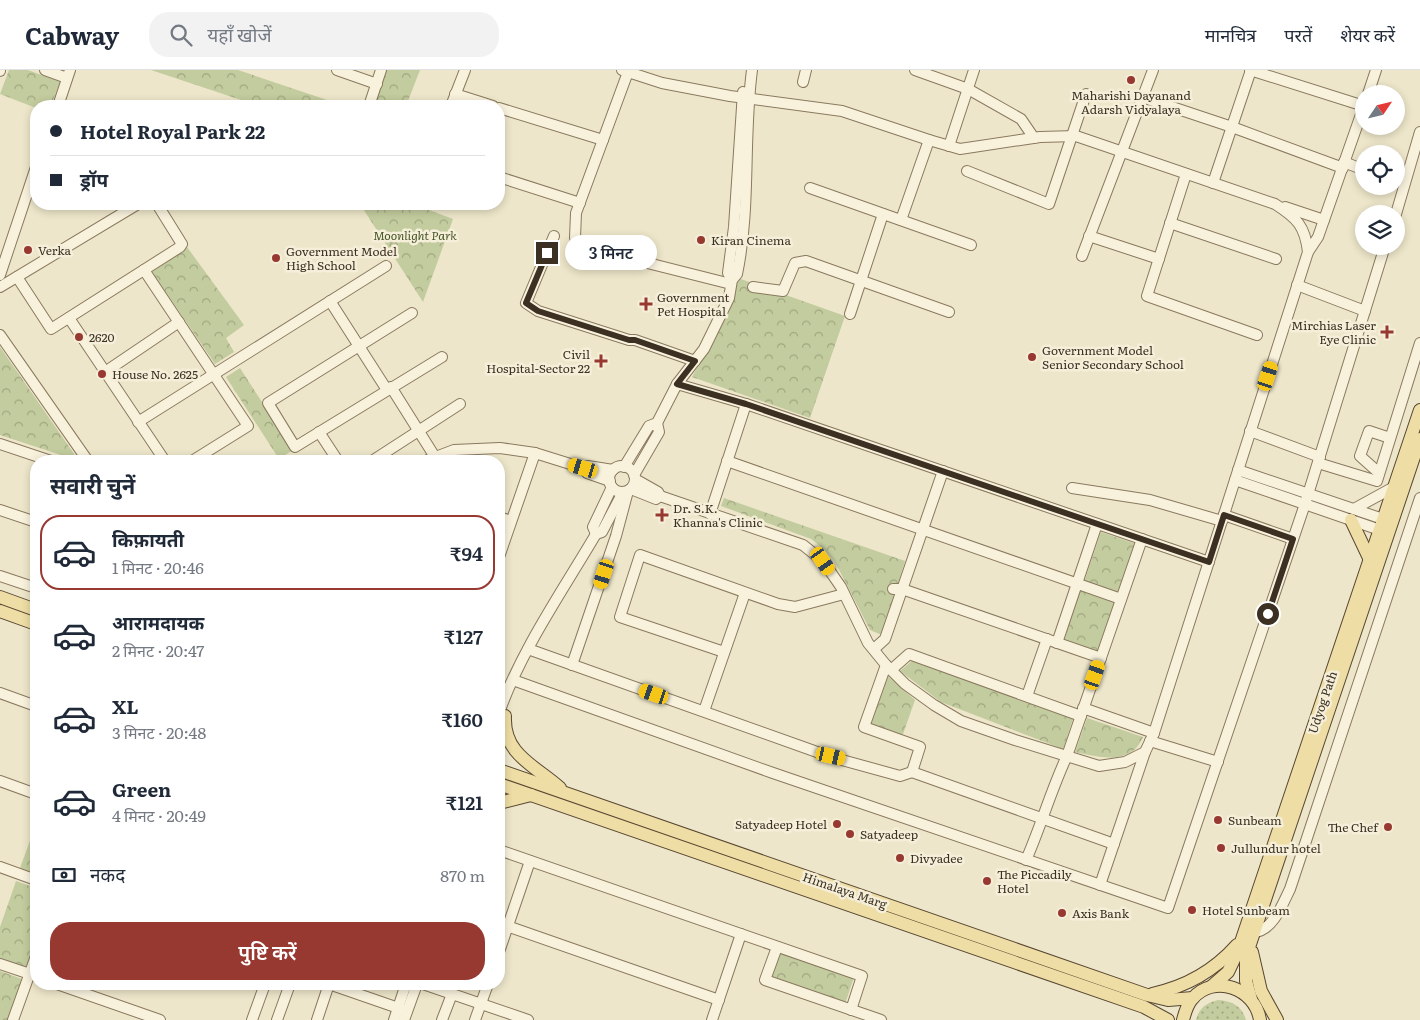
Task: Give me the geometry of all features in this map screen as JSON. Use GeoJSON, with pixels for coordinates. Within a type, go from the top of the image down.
{"type":"FeatureCollection","features":[{"type":"Feature","properties":{"kind":"main road","name":"Udyog Path"},"geometry":{"type":"LineString","coordinates":[[1193,998],[1212,986],[1228,972],[1249,937],[1415,438],[1420,410]]}},
{"type":"Feature","properties":{"kind":"main road","name":"Udyog Path"},"geometry":{"type":"LineString","coordinates":[[1260,1020],[1246,981],[1246,956],[1249,937],[1394,487],[1415,438]]}},
{"type":"Feature","properties":{"kind":"main road"},"geometry":{"type":"LineString","coordinates":[[1353,514],[1370,560]]}},
{"type":"Feature","properties":{"kind":"main road"},"geometry":{"type":"LineString","coordinates":[[0,597],[30,608]]}},
{"type":"Feature","properties":{"kind":"main road"},"geometry":{"type":"LineString","coordinates":[[0,611],[30,622]]}},
{"type":"Feature","properties":{"kind":"main road"},"geometry":{"type":"LineString","coordinates":[[505,729],[517,752],[529,765],[566,794]]}},
{"type":"Feature","properties":{"kind":"main road","name":"Himalaya Marg"},"geometry":{"type":"LineString","coordinates":[[505,772],[1145,1001],[1168,1020]]}},
{"type":"Feature","properties":{"kind":"main road","name":"Himalaya Marg"},"geometry":{"type":"LineString","coordinates":[[505,786],[1145,1001],[1193,998]]}},
{"type":"Feature","properties":{"kind":"main road"},"geometry":{"type":"LineString","coordinates":[[505,801],[531,795]]}},
{"type":"Feature","properties":{"kind":"main road"},"geometry":{"type":"LineString","coordinates":[[1158,1020],[1145,1001],[1212,969],[1249,937]]}},
{"type":"Feature","properties":{"kind":"main road"},"geometry":{"type":"LineString","coordinates":[[1249,937],[1254,968],[1261,991],[1277,1020]]}},
{"type":"Feature","properties":{"kind":"main road"},"geometry":{"type":"LineString","coordinates":[[1212,986],[1238,989],[1251,999]]}},
{"type":"Feature","properties":{"kind":"main road"},"geometry":{"type":"LineString","coordinates":[[1183,1020],[1188,1004],[1193,998]]}},
{"type":"Feature","properties":{"kind":"street"},"geometry":{"type":"LineString","coordinates":[[45,70],[69,74],[60,100]]}},
{"type":"Feature","properties":{"kind":"street"},"geometry":{"type":"LineString","coordinates":[[338,70],[377,84]]}},
{"type":"Feature","properties":{"kind":"street"},"geometry":{"type":"LineString","coordinates":[[371,100],[381,70]]}},
{"type":"Feature","properties":{"kind":"street"},"geometry":{"type":"LineString","coordinates":[[452,100],[464,70]]}},
{"type":"Feature","properties":{"kind":"street"},"geometry":{"type":"LineString","coordinates":[[596,534],[593,527],[611,479],[624,467],[650,426],[657,423],[677,384],[704,349],[729,298],[732,282],[728,273],[734,227],[746,70]]}},
{"type":"Feature","properties":{"kind":"street"},"geometry":{"type":"LineString","coordinates":[[745,99],[752,70]]}},
{"type":"Feature","properties":{"kind":"street"},"geometry":{"type":"LineString","coordinates":[[803,82],[806,70]]}},
{"type":"Feature","properties":{"kind":"street"},"geometry":{"type":"LineString","coordinates":[[915,70],[942,75],[968,89],[1021,120],[1034,138]]}},
{"type":"Feature","properties":{"kind":"street"},"geometry":{"type":"LineString","coordinates":[[948,146],[974,70]]}},
{"type":"Feature","properties":{"kind":"street"},"geometry":{"type":"LineString","coordinates":[[1082,256],[1153,70]]}},
{"type":"Feature","properties":{"kind":"street"},"geometry":{"type":"LineString","coordinates":[[1213,183],[1251,70],[1278,74],[1355,103]]}},
{"type":"Feature","properties":{"kind":"street"},"geometry":{"type":"LineString","coordinates":[[1371,85],[1376,70]]}},
{"type":"Feature","properties":{"kind":"street"},"geometry":{"type":"LineString","coordinates":[[732,282],[584,247],[575,238],[576,213],[603,140],[625,71],[652,75],[662,83],[745,99],[842,111],[960,149],[1034,138],[1072,137],[1122,151],[1324,220]]}},
{"type":"Feature","properties":{"kind":"street"},"geometry":{"type":"LineString","coordinates":[[455,94],[474,100]]}},
{"type":"Feature","properties":{"kind":"street"},"geometry":{"type":"LineString","coordinates":[[967,171],[1049,204],[1086,94]]}},
{"type":"Feature","properties":{"kind":"street"},"geometry":{"type":"LineString","coordinates":[[1142,97],[1355,168]]}},
{"type":"Feature","properties":{"kind":"street"},"geometry":{"type":"LineString","coordinates":[[505,110],[603,140]]}},
{"type":"Feature","properties":{"kind":"street"},"geometry":{"type":"LineString","coordinates":[[1405,172],[1420,132]]}},
{"type":"Feature","properties":{"kind":"street"},"geometry":{"type":"LineString","coordinates":[[1100,885],[1145,752],[1152,737],[1308,252],[1318,237],[1355,133]]}},
{"type":"Feature","properties":{"kind":"street"},"geometry":{"type":"LineString","coordinates":[[901,220],[928,140]]}},
{"type":"Feature","properties":{"kind":"street"},"geometry":{"type":"LineString","coordinates":[[1186,174],[1147,296],[1256,334]]}},
{"type":"Feature","properties":{"kind":"street"},"geometry":{"type":"LineString","coordinates":[[505,179],[580,203]]}},
{"type":"Feature","properties":{"kind":"street"},"geometry":{"type":"LineString","coordinates":[[0,275],[2,261],[30,184]]}},
{"type":"Feature","properties":{"kind":"street"},"geometry":{"type":"LineString","coordinates":[[810,188],[971,245]]}},
{"type":"Feature","properties":{"kind":"street"},"geometry":{"type":"LineString","coordinates":[[1275,204],[1288,212],[1298,222],[1306,236],[1308,252]]}},
{"type":"Feature","properties":{"kind":"street"},"geometry":{"type":"LineString","coordinates":[[0,287],[128,210]]}},
{"type":"Feature","properties":{"kind":"street"},"geometry":{"type":"LineString","coordinates":[[17,277],[51,329],[180,247],[182,244],[161,210]]}},
{"type":"Feature","properties":{"kind":"street"},"geometry":{"type":"LineString","coordinates":[[850,314],[883,214]]}},
{"type":"Feature","properties":{"kind":"street"},"geometry":{"type":"LineString","coordinates":[[1170,222],[1276,259]]}},
{"type":"Feature","properties":{"kind":"street"},"geometry":{"type":"LineString","coordinates":[[554,236],[526,303],[538,311],[629,340],[635,340],[695,361]]}},
{"type":"Feature","properties":{"kind":"street"},"geometry":{"type":"LineString","coordinates":[[1089,236],[1158,259]]}},
{"type":"Feature","properties":{"kind":"street"},"geometry":{"type":"LineString","coordinates":[[513,680],[773,773],[1168,908],[1305,504],[1382,255]]}},
{"type":"Feature","properties":{"kind":"street"},"geometry":{"type":"LineString","coordinates":[[753,287],[783,291],[795,263],[806,261],[949,312]]}},
{"type":"Feature","properties":{"kind":"street"},"geometry":{"type":"LineString","coordinates":[[138,422],[386,266]]}},
{"type":"Feature","properties":{"kind":"street"},"geometry":{"type":"LineString","coordinates":[[144,270],[248,426],[202,455]]}},
{"type":"Feature","properties":{"kind":"street"},"geometry":{"type":"LineString","coordinates":[[1297,285],[1365,311]]}},
{"type":"Feature","properties":{"kind":"street"},"geometry":{"type":"LineString","coordinates":[[330,301],[418,430],[428,455]]}},
{"type":"Feature","properties":{"kind":"street"},"geometry":{"type":"LineString","coordinates":[[412,313],[268,403],[295,447],[389,388],[442,358]]}},
{"type":"Feature","properties":{"kind":"street"},"geometry":{"type":"LineString","coordinates":[[69,318],[161,455]]}},
{"type":"Feature","properties":{"kind":"street"},"geometry":{"type":"LineString","coordinates":[[105,372],[179,322]]}},
{"type":"Feature","properties":{"kind":"street"},"geometry":{"type":"LineString","coordinates":[[0,335],[84,455]]}},
{"type":"Feature","properties":{"kind":"street"},"geometry":{"type":"LineString","coordinates":[[1250,431],[1377,482],[1420,343]]}},
{"type":"Feature","properties":{"kind":"street"},"geometry":{"type":"LineString","coordinates":[[677,384],[746,404],[1209,562]]}},
{"type":"Feature","properties":{"kind":"street"},"geometry":{"type":"LineString","coordinates":[[381,455],[460,404]]}},
{"type":"Feature","properties":{"kind":"street"},"geometry":{"type":"LineString","coordinates":[[710,514],[746,404]]}},
{"type":"Feature","properties":{"kind":"street"},"geometry":{"type":"LineString","coordinates":[[505,708],[511,695],[513,680],[528,649],[596,534],[602,532],[630,485],[659,432],[657,423]]}},
{"type":"Feature","properties":{"kind":"street"},"geometry":{"type":"LineString","coordinates":[[1379,474],[1360,456],[1369,431],[1415,438]]}},
{"type":"Feature","properties":{"kind":"street"},"geometry":{"type":"LineString","coordinates":[[319,432],[334,455]]}},
{"type":"Feature","properties":{"kind":"street"},"geometry":{"type":"LineString","coordinates":[[0,444],[34,455]]}},
{"type":"Feature","properties":{"kind":"street"},"geometry":{"type":"LineString","coordinates":[[441,455],[454,450],[500,448],[535,453],[583,468],[587,473],[611,479],[618,492],[630,485]]}},
{"type":"Feature","properties":{"kind":"street"},"geometry":{"type":"LineString","coordinates":[[505,538],[535,453]]}},
{"type":"Feature","properties":{"kind":"street"},"geometry":{"type":"LineString","coordinates":[[727,461],[1121,599]]}},
{"type":"Feature","properties":{"kind":"street"},"geometry":{"type":"LineString","coordinates":[[572,665],[616,536],[630,485],[630,469],[624,467]]}},
{"type":"Feature","properties":{"kind":"street"},"geometry":{"type":"LineString","coordinates":[[1238,470],[1308,493],[1353,514],[1382,524]]}},
{"type":"Feature","properties":{"kind":"street"},"geometry":{"type":"LineString","coordinates":[[874,649],[885,639],[898,589],[943,471]]}},
{"type":"Feature","properties":{"kind":"street"},"geometry":{"type":"LineString","coordinates":[[1235,480],[1305,504],[1353,514],[1394,487]]}},
{"type":"Feature","properties":{"kind":"street"},"geometry":{"type":"LineString","coordinates":[[630,485],[656,499],[660,496],[803,544],[823,561],[844,594],[868,642],[888,668],[905,684],[934,705],[961,720],[1015,740],[1099,766],[1125,762],[1145,752]]}},
{"type":"Feature","properties":{"kind":"street"},"geometry":{"type":"LineString","coordinates":[[1072,488],[1150,500],[1223,518],[1293,539]]}},
{"type":"Feature","properties":{"kind":"street"},"geometry":{"type":"LineString","coordinates":[[1249,937],[1261,931],[1274,918],[1290,889],[1419,504]]}},
{"type":"Feature","properties":{"kind":"street"},"geometry":{"type":"LineString","coordinates":[[0,510],[30,520]]}},
{"type":"Feature","properties":{"kind":"street"},"geometry":{"type":"LineString","coordinates":[[505,519],[511,521]]}},
{"type":"Feature","properties":{"kind":"street"},"geometry":{"type":"LineString","coordinates":[[1027,696],[1077,584],[1098,524]]}},
{"type":"Feature","properties":{"kind":"street"},"geometry":{"type":"LineString","coordinates":[[1026,860],[1067,756],[1142,539]]}},
{"type":"Feature","properties":{"kind":"street"},"geometry":{"type":"LineString","coordinates":[[724,652],[620,617],[640,555],[778,604],[795,607],[844,594]]}},
{"type":"Feature","properties":{"kind":"street"},"geometry":{"type":"LineString","coordinates":[[0,576],[30,586]]}},
{"type":"Feature","properties":{"kind":"street"},"geometry":{"type":"LineString","coordinates":[[898,589],[1101,658]]}},
{"type":"Feature","properties":{"kind":"street"},"geometry":{"type":"LineString","coordinates":[[704,711],[745,593]]}},
{"type":"Feature","properties":{"kind":"street"},"geometry":{"type":"LineString","coordinates":[[528,649],[831,756],[900,776],[912,772],[1114,844]]}},
{"type":"Feature","properties":{"kind":"street"},"geometry":{"type":"LineString","coordinates":[[912,772],[920,747],[864,727],[888,668],[909,654],[1027,696],[1082,712],[1218,762]]}},
{"type":"Feature","properties":{"kind":"street"},"geometry":{"type":"LineString","coordinates":[[0,693],[30,704]]}},
{"type":"Feature","properties":{"kind":"street"},"geometry":{"type":"LineString","coordinates":[[0,781],[30,792]]}},
{"type":"Feature","properties":{"kind":"street"},"geometry":{"type":"LineString","coordinates":[[505,852],[862,976],[851,1010]]}},
{"type":"Feature","properties":{"kind":"street"},"geometry":{"type":"LineString","coordinates":[[505,935],[530,861]]}},
{"type":"Feature","properties":{"kind":"street"},"geometry":{"type":"LineString","coordinates":[[0,868],[30,878]]}},
{"type":"Feature","properties":{"kind":"street"},"geometry":{"type":"LineString","coordinates":[[508,926],[719,1000]]}},
{"type":"Feature","properties":{"kind":"street"},"geometry":{"type":"LineString","coordinates":[[712,1020],[742,934]]}},
{"type":"Feature","properties":{"kind":"street"},"geometry":{"type":"LineString","coordinates":[[776,946],[765,980],[881,1020]]}},
{"type":"Feature","properties":{"kind":"street"},"geometry":{"type":"LineString","coordinates":[[0,964],[30,974]]}},
{"type":"Feature","properties":{"kind":"street"},"geometry":{"type":"LineString","coordinates":[[13,1020],[30,982]]}},
{"type":"Feature","properties":{"kind":"street"},"geometry":{"type":"LineString","coordinates":[[74,990],[160,1020]]}},
{"type":"Feature","properties":{"kind":"street"},"geometry":{"type":"LineString","coordinates":[[252,1020],[263,990]]}},
{"type":"Feature","properties":{"kind":"street"},"geometry":{"type":"LineString","coordinates":[[277,1020],[288,990]]}},
{"type":"Feature","properties":{"kind":"street"},"geometry":{"type":"LineString","coordinates":[[317,1020],[327,990]]}},
{"type":"Feature","properties":{"kind":"street"},"geometry":{"type":"LineString","coordinates":[[344,990],[403,1013]]}},
{"type":"Feature","properties":{"kind":"street"},"geometry":{"type":"LineString","coordinates":[[403,1013],[405,990]]}},
{"type":"Feature","properties":{"kind":"street"},"geometry":{"type":"LineString","coordinates":[[394,1020],[403,1013],[413,990]]}},
{"type":"Feature","properties":{"kind":"street"},"geometry":{"type":"LineString","coordinates":[[441,990],[528,1020]]}},
{"type":"Feature","properties":{"kind":"street"},"geometry":{"type":"LineString","coordinates":[[475,1020],[486,990]]}},
{"type":"Feature","properties":{"kind":"street"},"geometry":{"type":"LineString","coordinates":[[442,1020],[452,994]]}},
{"type":"Feature","properties":{"kind":"green space"},"geometry":{"type":"Polygon","coordinates":[[[9,70],[28,70],[60,82],[53,100],[30,100],[30,106],[0,94],[9,70]]]}},
{"type":"Feature","properties":{"kind":"green space"},"geometry":{"type":"Polygon","coordinates":[[[151,70],[238,70],[327,100],[241,100],[151,70]]]}},
{"type":"Feature","properties":{"kind":"green space"},"geometry":{"type":"Polygon","coordinates":[[[381,70],[420,70],[408,100],[369,100],[381,70]]]}},
{"type":"Feature","properties":{"kind":"green space","name":"Moonlight Park"},"geometry":{"type":"Polygon","coordinates":[[[364,210],[429,210],[453,219],[423,302],[364,210]]]}},
{"type":"Feature","properties":{"kind":"green space"},"geometry":{"type":"Polygon","coordinates":[[[187,247],[244,325],[226,338],[234,352],[215,364],[152,272],[187,247]]]}},
{"type":"Feature","properties":{"kind":"green space"},"geometry":{"type":"Polygon","coordinates":[[[738,278],[845,316],[810,418],[692,377],[719,329],[738,278]]]}},
{"type":"Feature","properties":{"kind":"green space"},"geometry":{"type":"Polygon","coordinates":[[[0,347],[75,455],[61,455],[0,435],[0,347]]]}},
{"type":"Feature","properties":{"kind":"green space"},"geometry":{"type":"Polygon","coordinates":[[[240,368],[293,450],[285,455],[276,455],[226,377],[240,368]]]}},
{"type":"Feature","properties":{"kind":"green space"},"geometry":{"type":"Polygon","coordinates":[[[724,498],[905,561],[882,635],[870,630],[835,562],[824,549],[811,539],[721,506],[724,498]]]}},
{"type":"Feature","properties":{"kind":"green space"},"geometry":{"type":"Polygon","coordinates":[[[1101,532],[1136,544],[1119,594],[1084,582],[1101,532]]]}},
{"type":"Feature","properties":{"kind":"green space"},"geometry":{"type":"Polygon","coordinates":[[[1080,590],[1116,602],[1099,653],[1064,641],[1080,590]]]}},
{"type":"Feature","properties":{"kind":"green space"},"geometry":{"type":"Polygon","coordinates":[[[913,660],[1073,719],[1063,749],[941,702],[900,671],[913,660]]]}},
{"type":"Feature","properties":{"kind":"green space"},"geometry":{"type":"Polygon","coordinates":[[[888,676],[915,700],[902,737],[870,725],[888,676]]]}},
{"type":"Feature","properties":{"kind":"green space"},"geometry":{"type":"Polygon","coordinates":[[[1087,718],[1143,737],[1135,749],[1121,756],[1106,757],[1075,752],[1087,718]]]}},
{"type":"Feature","properties":{"kind":"green space"},"geometry":{"type":"Polygon","coordinates":[[[30,840],[30,872],[20,868],[30,840]]]}},
{"type":"Feature","properties":{"kind":"green space"},"geometry":{"type":"Polygon","coordinates":[[[16,881],[30,886],[30,960],[27,968],[0,959],[0,927],[16,881]]]}},
{"type":"Feature","properties":{"kind":"green space"},"geometry":{"type":"Polygon","coordinates":[[[781,951],[854,977],[845,1004],[771,979],[781,951]]]}},
{"type":"Feature","properties":{"kind":"green space"},"geometry":{"type":"Polygon","coordinates":[[[0,971],[22,979],[8,1020],[0,1020],[0,971]]]}},
{"type":"Feature","properties":{"kind":"green space"},"geometry":{"type":"Polygon","coordinates":[[[1218,1000],[1236,1005],[1242,1011],[1246,1020],[1196,1020],[1199,1012],[1204,1007],[1218,1000]]]}},
{"type":"Feature","properties":{"kind":"place","name":"Maharishi Dayanand Adarsh Vidyalaya"},"geometry":{"type":"Point","coordinates":[1131,80]}},
{"type":"Feature","properties":{"kind":"place","name":"Kiran Cinema"},"geometry":{"type":"Point","coordinates":[701,240]}},
{"type":"Feature","properties":{"kind":"place","name":"Verka"},"geometry":{"type":"Point","coordinates":[28,250]}},
{"type":"Feature","properties":{"kind":"place","name":"Government Model High School"},"geometry":{"type":"Point","coordinates":[276,258]}},
{"type":"Feature","properties":{"kind":"place","name":"Government Pet Hospital"},"geometry":{"type":"Point","coordinates":[646,304]}},
{"type":"Feature","properties":{"kind":"place","name":"Mirchias Laser Eye Clinic"},"geometry":{"type":"Point","coordinates":[1387,332]}},
{"type":"Feature","properties":{"kind":"place","name":"2620"},"geometry":{"type":"Point","coordinates":[79,337]}},
{"type":"Feature","properties":{"kind":"place","name":"Government Model Senior Secondary School"},"geometry":{"type":"Point","coordinates":[1032,357]}},
{"type":"Feature","properties":{"kind":"place","name":"Civil Hospital-Sector 22"},"geometry":{"type":"Point","coordinates":[601,361]}},
{"type":"Feature","properties":{"kind":"place","name":"House No. 2625"},"geometry":{"type":"Point","coordinates":[102,374]}},
{"type":"Feature","properties":{"kind":"place","name":"Dr. S.K. Khanna's Clinic"},"geometry":{"type":"Point","coordinates":[662,515]}},
{"type":"Feature","properties":{"kind":"place","name":"Sunbeam"},"geometry":{"type":"Point","coordinates":[1218,820]}},
{"type":"Feature","properties":{"kind":"place","name":"Satyadeep Hotel"},"geometry":{"type":"Point","coordinates":[837,824]}},
{"type":"Feature","properties":{"kind":"place","name":"The Chef"},"geometry":{"type":"Point","coordinates":[1388,827]}},
{"type":"Feature","properties":{"kind":"place","name":"Satyadeep"},"geometry":{"type":"Point","coordinates":[850,834]}},
{"type":"Feature","properties":{"kind":"place","name":"Jullundur hotel"},"geometry":{"type":"Point","coordinates":[1221,848]}},
{"type":"Feature","properties":{"kind":"place","name":"Divyadee"},"geometry":{"type":"Point","coordinates":[900,858]}},
{"type":"Feature","properties":{"kind":"place","name":"The Piccadily Hotel"},"geometry":{"type":"Point","coordinates":[987,881]}},
{"type":"Feature","properties":{"kind":"place","name":"Hotel Sunbeam"},"geometry":{"type":"Point","coordinates":[1192,910]}},
{"type":"Feature","properties":{"kind":"place","name":"Axis Bank"},"geometry":{"type":"Point","coordinates":[1062,913]}},
{"type":"Feature","properties":{"kind":"route"},"geometry":{"type":"LineString","coordinates":[[547,253],[526,303],[538,311],[629,340],[635,340],[695,361],[677,384],[746,404],[1209,562],[1224,515],[1293,539],[1268,614]]}}]}
